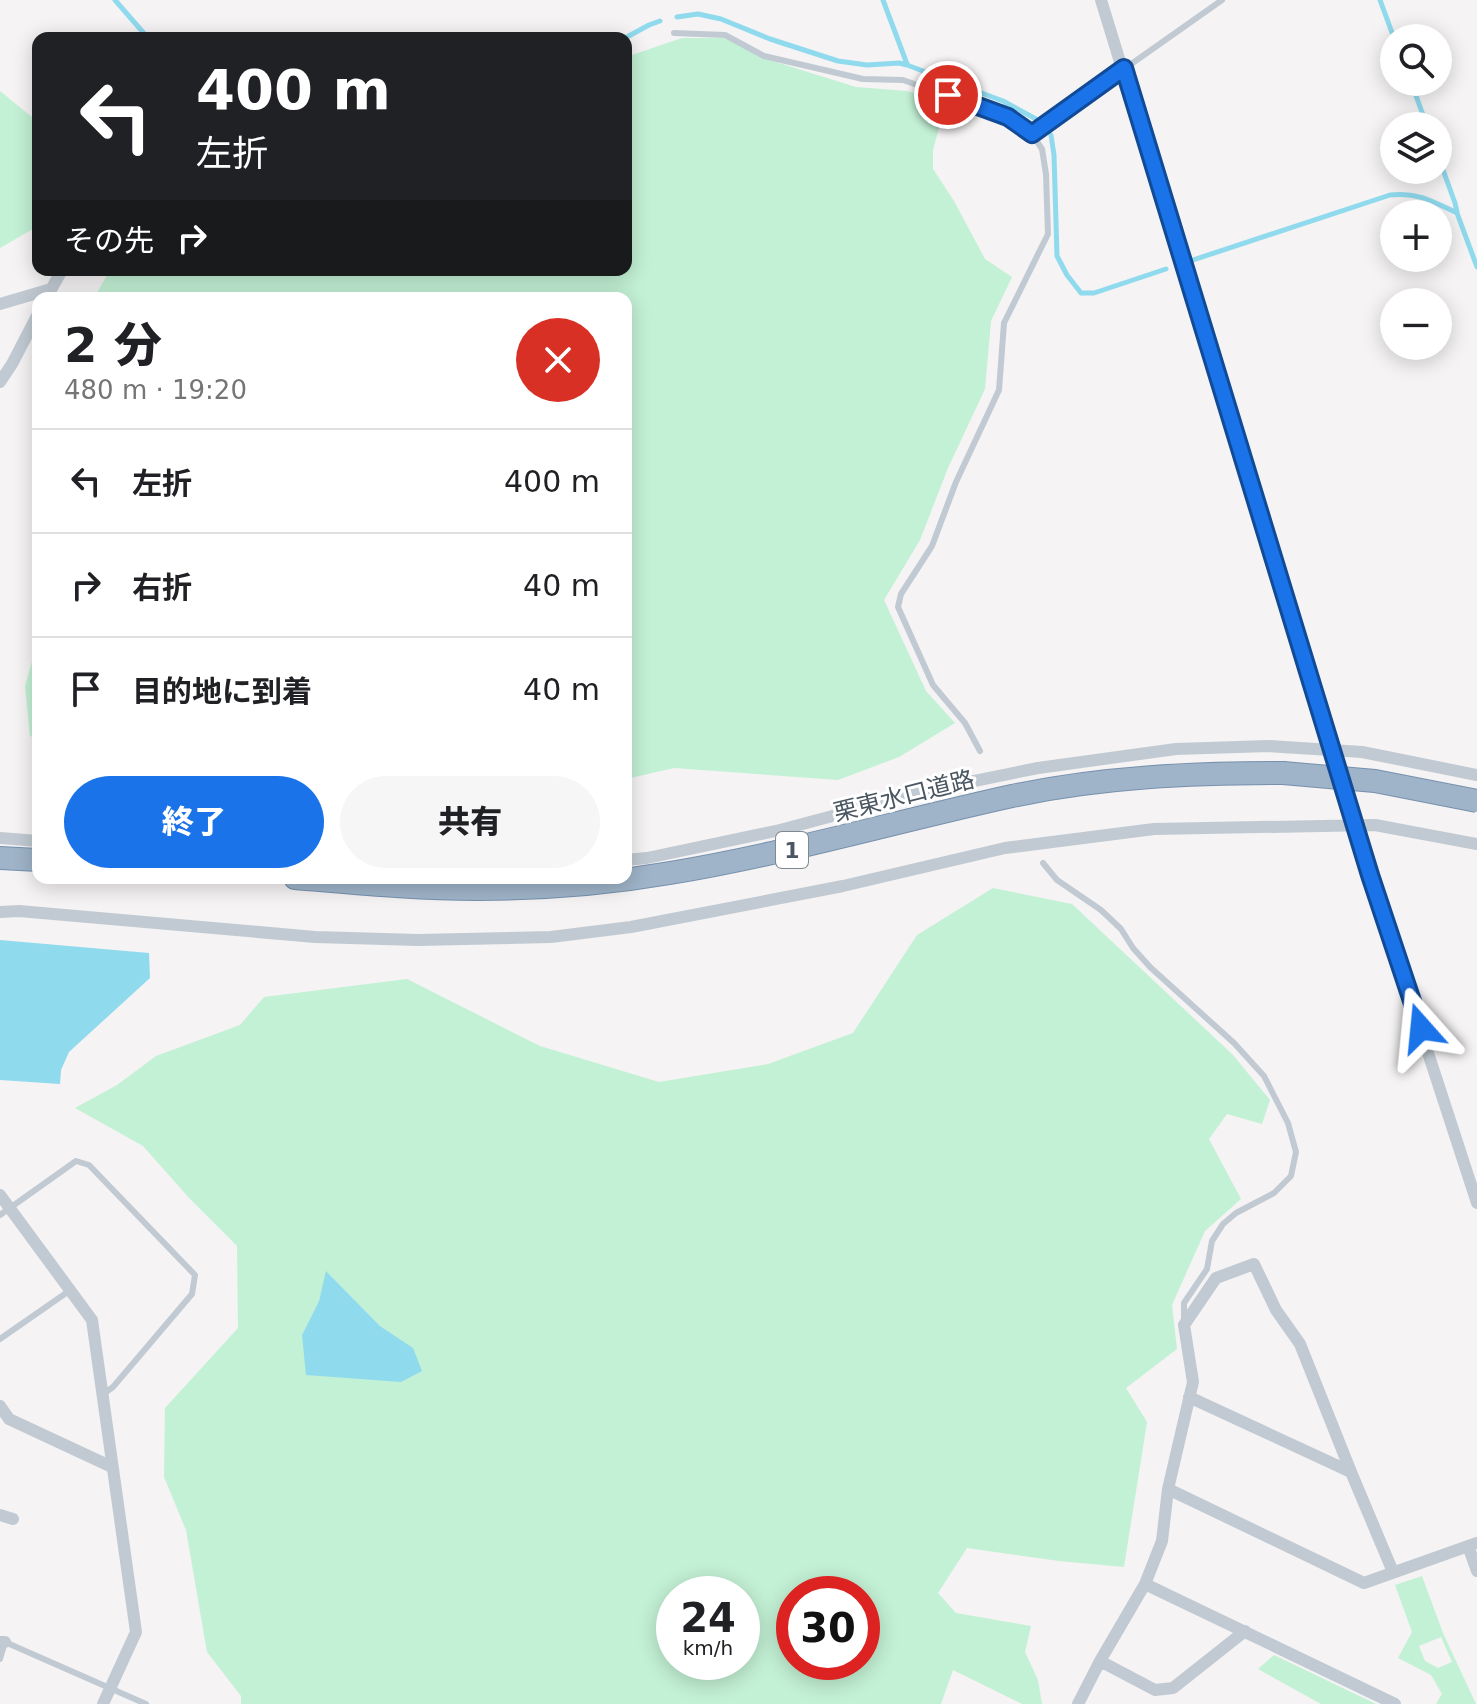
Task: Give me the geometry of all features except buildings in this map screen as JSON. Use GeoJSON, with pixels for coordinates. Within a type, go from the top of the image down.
{"type":"FeatureCollection","features":[{"type":"Feature","properties":{"kind":"highway","name":"栗東水口道路"},"geometry":{"type":"LineString","coordinates":[[632,878],[792,849],[1014,796],[1144,777],[1283,773],[1375,781],[1477,801]]}},
{"type":"Feature","properties":{"kind":"highway"},"geometry":{"type":"LineString","coordinates":[[0,858],[32,860]]}},
{"type":"Feature","properties":{"kind":"highway","name":"栗東水口道路"},"geometry":{"type":"LineString","coordinates":[[371,884],[477,889],[584,884]]}},
{"type":"Feature","properties":{"kind":"street"},"geometry":{"type":"LineString","coordinates":[[1101,0],[1355,825],[1477,1203]]}},
{"type":"Feature","properties":{"kind":"street"},"geometry":{"type":"LineString","coordinates":[[0,304],[32,297]]}},
{"type":"Feature","properties":{"kind":"street"},"geometry":{"type":"LineString","coordinates":[[0,382],[32,326]]}},
{"type":"Feature","properties":{"kind":"street"},"geometry":{"type":"LineString","coordinates":[[632,859],[780,830],[930,790],[1038,768],[1176,749],[1268,746],[1362,752],[1477,775]]}},
{"type":"Feature","properties":{"kind":"street"},"geometry":{"type":"LineString","coordinates":[[0,912],[19,911],[315,937],[418,940],[551,937],[631,927],[782,898],[1005,848],[1154,829],[1375,825],[1477,844]]}},
{"type":"Feature","properties":{"kind":"street"},"geometry":{"type":"LineString","coordinates":[[0,838],[32,841]]}},
{"type":"Feature","properties":{"kind":"street"},"geometry":{"type":"LineString","coordinates":[[0,1195],[5,1212],[92,1320],[136,1632],[103,1704]]}},
{"type":"Feature","properties":{"kind":"street"},"geometry":{"type":"LineString","coordinates":[[1078,1704],[1145,1584],[1162,1541],[1168,1489],[1193,1382],[1184,1325],[1216,1278],[1254,1264],[1276,1310],[1300,1344],[1393,1572]]}},
{"type":"Feature","properties":{"kind":"street"},"geometry":{"type":"LineString","coordinates":[[1189,1397],[1351,1472]]}},
{"type":"Feature","properties":{"kind":"street"},"geometry":{"type":"LineString","coordinates":[[0,1406],[9,1419],[112,1467]]}},
{"type":"Feature","properties":{"kind":"street"},"geometry":{"type":"LineString","coordinates":[[1168,1489],[1364,1583],[1472,1544],[1477,1571]]}},
{"type":"Feature","properties":{"kind":"street"},"geometry":{"type":"LineString","coordinates":[[1145,1584],[1395,1704]]}},
{"type":"Feature","properties":{"kind":"street"},"geometry":{"type":"LineString","coordinates":[[1100,1661],[1155,1690],[1173,1688],[1245,1631]]}},
{"type":"Feature","properties":{"kind":"lane"},"geometry":{"type":"LineString","coordinates":[[1032,134],[1222,0]]}},
{"type":"Feature","properties":{"kind":"lane"},"geometry":{"type":"LineString","coordinates":[[674,33],[725,35],[764,56],[863,79],[903,80],[1008,117],[1032,134],[1042,149],[1048,234],[1004,323],[999,390],[956,482],[932,546],[901,594],[898,607],[933,685],[965,723],[980,751]]}},
{"type":"Feature","properties":{"kind":"lane"},"geometry":{"type":"LineString","coordinates":[[1043,863],[1057,880],[1101,910],[1121,929],[1150,967],[1234,1043],[1264,1076],[1288,1123],[1296,1152],[1291,1176],[1274,1193],[1236,1213],[1223,1224],[1212,1241],[1207,1269],[1184,1303],[1184,1325]]}},
{"type":"Feature","properties":{"kind":"lane"},"geometry":{"type":"LineString","coordinates":[[5,1212],[76,1161],[89,1165],[195,1275],[192,1294],[113,1387],[102,1395]]}},
{"type":"Feature","properties":{"kind":"lane"},"geometry":{"type":"LineString","coordinates":[[0,1339],[70,1290]]}},
{"type":"Feature","properties":{"kind":"lane"},"geometry":{"type":"LineString","coordinates":[[0,1659],[2,1642],[146,1704]]}},
{"type":"Feature","properties":{"kind":"green space"},"geometry":{"type":"Polygon","coordinates":[[[682,38],[724,38],[763,58],[856,87],[907,91],[946,102],[933,150],[933,169],[985,259],[1012,277],[991,321],[985,389],[948,468],[920,540],[884,600],[926,691],[955,723],[899,757],[838,780],[674,768],[632,778],[632,292],[97,292],[107,276],[632,276],[632,55],[682,38]]]}},
{"type":"Feature","properties":{"kind":"green space"},"geometry":{"type":"Polygon","coordinates":[[[0,91],[32,117],[32,229],[0,248],[0,91]]]}},
{"type":"Feature","properties":{"kind":"green space"},"geometry":{"type":"Polygon","coordinates":[[[32,662],[32,737],[30,736],[25,686],[32,662]]]}},
{"type":"Feature","properties":{"kind":"green space"},"geometry":{"type":"Polygon","coordinates":[[[993,888],[1072,904],[1233,1055],[1270,1100],[1262,1124],[1227,1114],[1209,1139],[1241,1199],[1205,1231],[1172,1305],[1177,1349],[1126,1388],[1147,1422],[1124,1567],[967,1548],[938,1593],[956,1613],[1031,1626],[1025,1652],[1038,1680],[1042,1704],[1022,1704],[953,1670],[941,1704],[241,1704],[241,1696],[207,1652],[186,1530],[164,1477],[165,1408],[238,1328],[237,1246],[143,1146],[75,1108],[117,1085],[156,1056],[240,1025],[264,997],[407,979],[540,1046],[659,1082],[768,1064],[853,1033],[917,935],[993,888]],[[327,1272],[319,1301],[302,1335],[412,1348],[380,1326],[327,1272]]]}},
{"type":"Feature","properties":{"kind":"green space"},"geometry":{"type":"Polygon","coordinates":[[[1422,1576],[1443,1633],[1476,1704],[1436,1704],[1442,1694],[1431,1675],[1398,1658],[1412,1632],[1395,1585],[1422,1576]],[[1441,1637],[1419,1646],[1425,1661],[1438,1668],[1452,1662],[1441,1637]]]}},
{"type":"Feature","properties":{"kind":"green space"},"geometry":{"type":"Polygon","coordinates":[[[1274,1655],[1376,1704],[1321,1704],[1258,1669],[1274,1655]]]}},
{"type":"Feature","properties":{"kind":"water"},"geometry":{"type":"Polygon","coordinates":[[[0,940],[149,953],[150,978],[69,1052],[61,1070],[60,1084],[0,1080],[0,940]]]}},
{"type":"Feature","properties":{"kind":"water"},"geometry":{"type":"Polygon","coordinates":[[[326,1271],[380,1326],[413,1348],[422,1371],[401,1382],[306,1375],[302,1335],[319,1301],[326,1271]]]}},
{"type":"Feature","properties":{"kind":"waterway"},"geometry":{"type":"LineString","coordinates":[[115,0],[143,32]]}},
{"type":"Feature","properties":{"kind":"waterway"},"geometry":{"type":"LineString","coordinates":[[883,0],[907,64]]}},
{"type":"Feature","properties":{"kind":"waterway"},"geometry":{"type":"LineString","coordinates":[[1380,0],[1389,24]]}},
{"type":"Feature","properties":{"kind":"waterway"},"geometry":{"type":"LineString","coordinates":[[677,17],[698,14],[721,19],[838,61],[907,65],[1003,101],[1036,119]]}},
{"type":"Feature","properties":{"kind":"waterway"},"geometry":{"type":"LineString","coordinates":[[632,34],[660,21]]}},
{"type":"Feature","properties":{"kind":"waterway"},"geometry":{"type":"LineString","coordinates":[[1416,96],[1422,112]]}},
{"type":"Feature","properties":{"kind":"waterway"},"geometry":{"type":"LineString","coordinates":[[1051,135],[1057,256],[1081,293],[1094,293],[1166,269]]}},
{"type":"Feature","properties":{"kind":"waterway"},"geometry":{"type":"LineString","coordinates":[[1448,184],[1457,212]]}},
{"type":"Feature","properties":{"kind":"waterway"},"geometry":{"type":"LineString","coordinates":[[1193,260],[1400,194],[1425,198],[1457,213],[1477,267]]}},
{"type":"Feature","properties":{"kind":"route"},"geometry":{"type":"LineString","coordinates":[[948,95],[1008,117],[1032,134],[1124,68],[1370,875],[1421,1028]]}}]}
